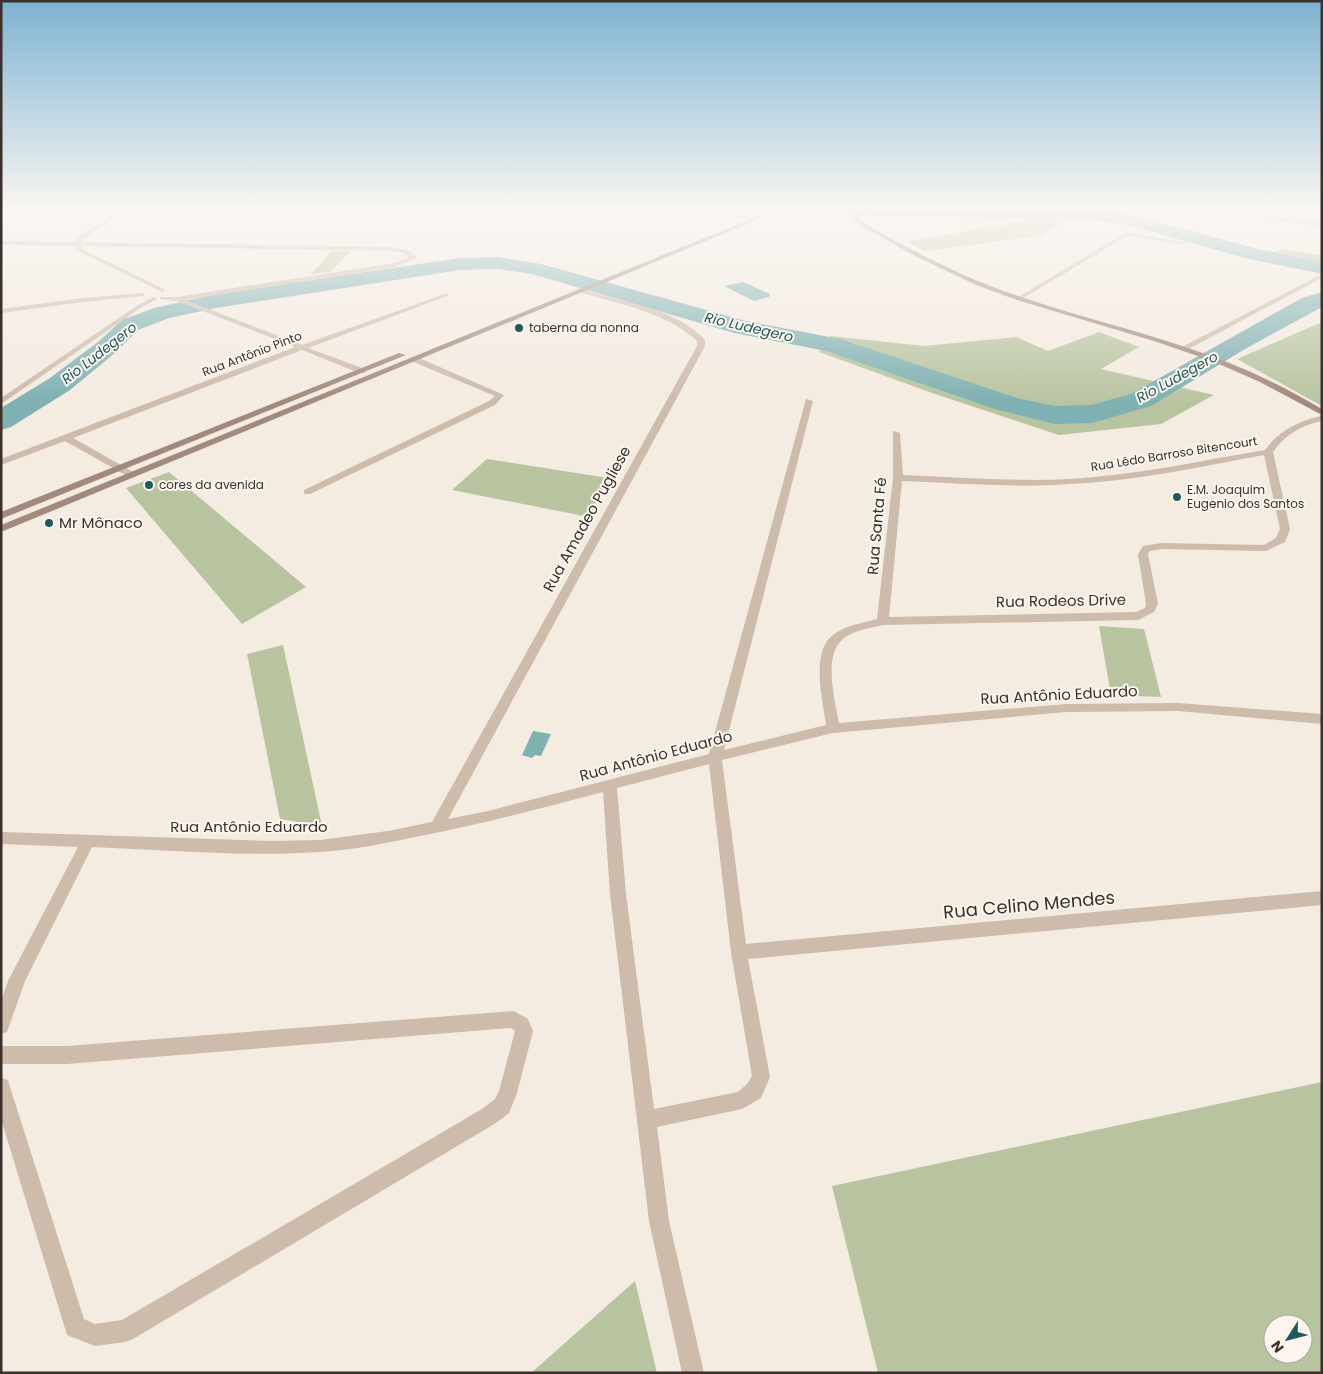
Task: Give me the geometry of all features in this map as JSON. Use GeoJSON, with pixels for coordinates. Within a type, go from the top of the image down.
{"type":"FeatureCollection","features":[{"type":"Feature","properties":{"kind":"main road"},"geometry":{"type":"LineString","coordinates":[[1,529],[414,359],[581,288],[605,274]]}},
{"type":"Feature","properties":{"kind":"main road"},"geometry":{"type":"LineString","coordinates":[[1,516],[362,371],[621,274]]}},
{"type":"Feature","properties":{"kind":"main road"},"geometry":{"type":"LineString","coordinates":[[958,274],[1018,299],[1216,360],[1273,385],[1322,413]]}},
{"type":"Feature","properties":{"kind":"street"},"geometry":{"type":"LineString","coordinates":[[127,274],[162,290]]}},
{"type":"Feature","properties":{"kind":"street"},"geometry":{"type":"LineString","coordinates":[[177,299],[337,274]]}},
{"type":"Feature","properties":{"kind":"street"},"geometry":{"type":"LineString","coordinates":[[1018,299],[1059,274]]}},
{"type":"Feature","properties":{"kind":"street"},"geometry":{"type":"LineString","coordinates":[[1182,349],[1318,278]]}},
{"type":"Feature","properties":{"kind":"street"},"geometry":{"type":"LineString","coordinates":[[137,279],[147,296]]}},
{"type":"Feature","properties":{"kind":"street","name":"Rua Amadeo Pugliese"},"geometry":{"type":"LineString","coordinates":[[436,828],[701,346],[701,340],[695,334],[646,311],[581,288]]}},
{"type":"Feature","properties":{"kind":"street"},"geometry":{"type":"LineString","coordinates":[[1,402],[140,306],[147,296],[162,290],[168,290],[170,292],[165,296]]}},
{"type":"Feature","properties":{"kind":"street","name":"Rua Antônio Pinto"},"geometry":{"type":"LineString","coordinates":[[1,462],[303,347],[447,295]]}},
{"type":"Feature","properties":{"kind":"street"},"geometry":{"type":"LineString","coordinates":[[1,311],[84,300],[165,296],[207,309],[362,371]]}},
{"type":"Feature","properties":{"kind":"street"},"geometry":{"type":"LineString","coordinates":[[307,492],[492,403],[500,395],[414,359]]}},
{"type":"Feature","properties":{"kind":"street"},"geometry":{"type":"LineString","coordinates":[[647,1120],[742,1100],[754,1091],[760,1076],[739,952],[715,757],[809,401]]}},
{"type":"Feature","properties":{"kind":"street","name":"Rua Lêdo Barroso Bitencourt"},"geometry":{"type":"LineString","coordinates":[[898,478],[1043,482],[1091,480],[1136,475],[1268,452],[1277,440],[1295,425],[1322,418]]}},
{"type":"Feature","properties":{"kind":"street","name":"Rua Santa Fé"},"geometry":{"type":"LineString","coordinates":[[883,621],[898,478],[896,433]]}},
{"type":"Feature","properties":{"kind":"street"},"geometry":{"type":"LineString","coordinates":[[67,438],[132,475]]}},
{"type":"Feature","properties":{"kind":"street","name":"Rua Rodeos Drive"},"geometry":{"type":"LineString","coordinates":[[833,728],[826,672],[828,651],[836,638],[852,629],[883,621],[1138,616],[1150,610],[1152,604],[1143,554],[1147,548],[1162,546],[1266,548],[1281,540],[1285,529],[1268,452]]}},
{"type":"Feature","properties":{"kind":"street","name":"Rua Antônio Eduardo"},"geometry":{"type":"LineString","coordinates":[[1,838],[271,847],[320,846],[388,837],[436,828],[833,728],[1067,708],[1178,707],[1322,719]]}},
{"type":"Feature","properties":{"kind":"street"},"geometry":{"type":"LineString","coordinates":[[610,784],[618,894],[659,1221],[693,1373]]}},
{"type":"Feature","properties":{"kind":"street"},"geometry":{"type":"LineString","coordinates":[[1,1026],[17,979],[88,841]]}},
{"type":"Feature","properties":{"kind":"street","name":"Rua Celino Mendes"},"geometry":{"type":"LineString","coordinates":[[739,952],[1322,898]]}},
{"type":"Feature","properties":{"kind":"street"},"geometry":{"type":"LineString","coordinates":[[1,1055],[68,1054],[514,1019],[522,1025],[524,1031],[508,1093],[502,1106],[489,1116],[124,1331],[95,1335],[75,1327],[1,1087]]}},
{"type":"Feature","properties":{"kind":"green space"},"geometry":{"type":"Polygon","coordinates":[[[1322,322],[1322,406],[1237,359],[1322,322]]]}},
{"type":"Feature","properties":{"kind":"green space"},"geometry":{"type":"Polygon","coordinates":[[[1099,332],[1139,347],[1101,369],[1214,395],[1161,424],[1059,435],[932,393],[819,352],[830,336],[924,346],[1016,337],[1048,351],[1099,332]]]}},
{"type":"Feature","properties":{"kind":"green space"},"geometry":{"type":"Polygon","coordinates":[[[487,459],[608,478],[589,517],[452,490],[487,459]]]}},
{"type":"Feature","properties":{"kind":"green space"},"geometry":{"type":"Polygon","coordinates":[[[169,472],[306,587],[242,624],[126,488],[169,472]]]}},
{"type":"Feature","properties":{"kind":"green space"},"geometry":{"type":"Polygon","coordinates":[[[1099,626],[1144,629],[1161,697],[1111,695],[1099,626]]]}},
{"type":"Feature","properties":{"kind":"green space"},"geometry":{"type":"Polygon","coordinates":[[[283,645],[322,826],[280,819],[247,654],[283,645]]]}},
{"type":"Feature","properties":{"kind":"green space"},"geometry":{"type":"Polygon","coordinates":[[[1322,1082],[1322,1373],[878,1373],[832,1186],[1322,1082]]]}},
{"type":"Feature","properties":{"kind":"green space"},"geometry":{"type":"Polygon","coordinates":[[[635,1281],[657,1373],[531,1373],[635,1281]]]}},
{"type":"Feature","properties":{"kind":"water"},"geometry":{"type":"Polygon","coordinates":[[[743,282],[770,294],[769,297],[754,301],[724,286],[743,282]]]}},
{"type":"Feature","properties":{"kind":"water"},"geometry":{"type":"Polygon","coordinates":[[[533,731],[551,734],[541,756],[535,755],[532,758],[522,755],[533,731]]]}},
{"type":"Feature","properties":{"kind":"waterway","name":"Rio Ludegero"},"geometry":{"type":"LineString","coordinates":[[1,421],[60,384],[107,347],[130,325],[162,313],[216,301],[393,274]]}},
{"type":"Feature","properties":{"kind":"waterway","name":"Rio Ludegero"},"geometry":{"type":"LineString","coordinates":[[555,274],[743,328],[831,344],[1008,404],[1054,415],[1092,414],[1141,400],[1236,344],[1310,303],[1322,299]]}},
{"type":"Feature","properties":{"kind":"place","name":"taberna da nonna"},"geometry":{"type":"Point","coordinates":[519,328]}},
{"type":"Feature","properties":{"kind":"place","name":"cores da avenida"},"geometry":{"type":"Point","coordinates":[149,485]}},
{"type":"Feature","properties":{"kind":"place","name":"E.M. Joaquim Eugenio dos Santos"},"geometry":{"type":"Point","coordinates":[1177,497]}},
{"type":"Feature","properties":{"kind":"place","name":"Mr Mônaco"},"geometry":{"type":"Point","coordinates":[49,523]}}]}
